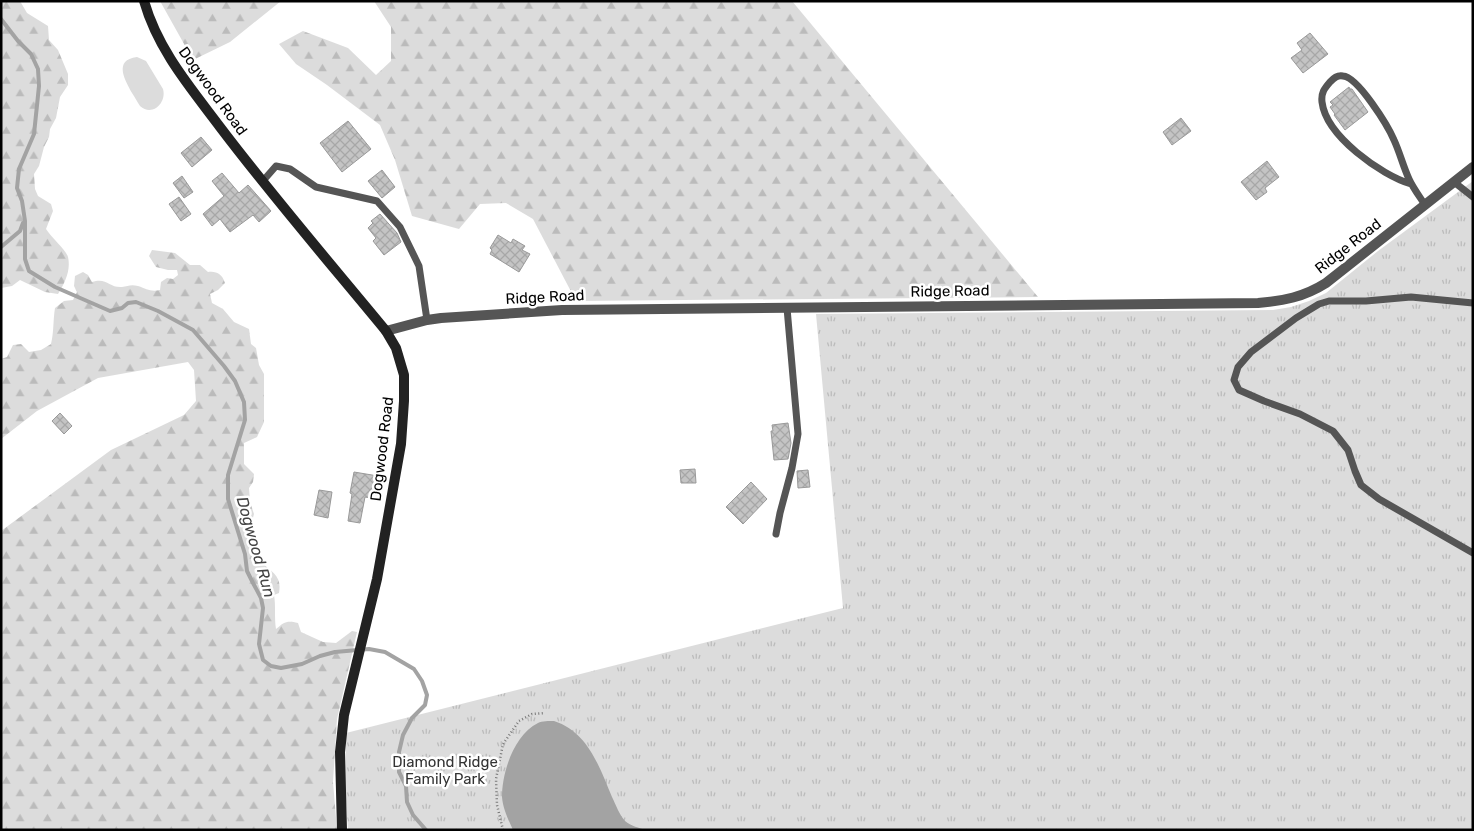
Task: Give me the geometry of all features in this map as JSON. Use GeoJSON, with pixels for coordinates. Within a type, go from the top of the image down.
{"type":"FeatureCollection","features":[{"type":"Feature","properties":{"kind":"street","name":"Dogwood Road"},"geometry":{"type":"LineString","coordinates":[[144,1],[148,17],[159,41],[176,69],[262,182],[386,331],[396,348],[402,364],[404,401],[401,444],[393,494],[377,579],[341,733],[342,830]]}},
{"type":"Feature","properties":{"kind":"street","name":"Ridge Road"},"geometry":{"type":"LineString","coordinates":[[386,331],[427,320],[562,310],[1258,303],[1280,301],[1313,291],[1326,282],[1473,167]]}},
{"type":"Feature","properties":{"kind":"lane"},"geometry":{"type":"LineString","coordinates":[[1411,184],[1397,180],[1374,166],[1351,148],[1331,124],[1321,98],[1323,90],[1336,77],[1344,76],[1352,79],[1378,111],[1394,139],[1411,184],[1425,205]]}},
{"type":"Feature","properties":{"kind":"lane"},"geometry":{"type":"LineString","coordinates":[[262,182],[276,166],[290,169],[316,187],[377,201],[400,227],[419,266],[427,320]]}},
{"type":"Feature","properties":{"kind":"lane"},"geometry":{"type":"LineString","coordinates":[[1454,182],[1473,197]]}},
{"type":"Feature","properties":{"kind":"lane"},"geometry":{"type":"LineString","coordinates":[[1473,303],[1411,297],[1366,301],[1329,301],[1318,304],[1251,352],[1238,367],[1234,380],[1239,390],[1300,414],[1333,431],[1348,450],[1361,485],[1379,499],[1473,553]]}},
{"type":"Feature","properties":{"kind":"lane"},"geometry":{"type":"LineString","coordinates":[[776,534],[798,434],[787,308]]}},
{"type":"Feature","properties":{"kind":"path"},"geometry":{"type":"LineString","coordinates":[[503,830],[497,805],[496,778],[503,744],[519,721],[532,714],[545,713]]}},
{"type":"Feature","properties":{"kind":"green space"},"geometry":{"type":"Polygon","coordinates":[[[1,1],[20,1],[27,13],[48,26],[49,40],[58,50],[68,74],[68,85],[60,97],[56,118],[50,129],[39,166],[34,174],[35,189],[38,196],[51,204],[53,211],[46,229],[68,257],[69,267],[67,276],[58,294],[45,292],[20,280],[12,286],[1,288],[1,1]]]}},
{"type":"Feature","properties":{"kind":"green space"},"geometry":{"type":"Polygon","coordinates":[[[160,1],[281,1],[230,42],[193,60],[160,1]]]}},
{"type":"Feature","properties":{"kind":"green space"},"geometry":{"type":"Polygon","coordinates":[[[374,1],[792,1],[1038,297],[576,301],[533,219],[506,203],[480,204],[459,229],[412,216],[395,160],[380,125],[296,64],[279,44],[303,31],[348,48],[376,75],[391,61],[391,27],[374,1]]]}},
{"type":"Feature","properties":{"kind":"green space"},"geometry":{"type":"Polygon","coordinates":[[[137,57],[146,61],[163,89],[163,99],[154,109],[149,110],[140,106],[124,77],[123,66],[125,62],[137,57]]]}},
{"type":"Feature","properties":{"kind":"green space","name":"Diamond Ridge Family Park"},"geometry":{"type":"Polygon","coordinates":[[[1473,181],[1473,830],[348,830],[345,787],[346,733],[843,608],[816,314],[1273,310],[1291,307],[1326,293],[1378,251],[1473,181]]]}},
{"type":"Feature","properties":{"kind":"green space"},"geometry":{"type":"Polygon","coordinates":[[[152,250],[175,253],[190,265],[200,265],[208,272],[221,275],[225,283],[218,290],[210,294],[212,303],[223,309],[234,322],[249,329],[251,344],[256,348],[259,365],[264,374],[264,422],[257,437],[244,443],[244,464],[254,474],[253,482],[249,488],[250,502],[254,514],[251,525],[262,555],[262,563],[276,575],[280,587],[279,593],[274,595],[276,629],[286,622],[294,622],[298,623],[301,632],[323,642],[336,643],[352,631],[357,632],[337,719],[333,782],[337,830],[1,830],[1,531],[111,450],[184,415],[196,401],[194,370],[188,362],[98,378],[37,411],[1,439],[1,359],[7,357],[13,345],[21,344],[29,352],[41,350],[51,344],[55,308],[64,301],[73,300],[77,292],[74,286],[75,276],[83,272],[88,275],[92,282],[101,281],[118,287],[133,285],[151,290],[160,290],[161,282],[167,278],[173,279],[178,275],[177,270],[156,267],[149,256],[152,250]]]}},
{"type":"Feature","properties":{"kind":"shaded area"},"geometry":{"type":"Polygon","coordinates":[[[554,721],[576,733],[584,742],[597,762],[625,821],[632,826],[646,830],[513,830],[502,797],[504,777],[511,755],[522,736],[530,729],[540,722],[554,721]]]}},
{"type":"Feature","properties":{"kind":"building"},"geometry":{"type":"Polygon","coordinates":[[[1310,33],[1328,54],[1303,73],[1291,58],[1302,50],[1297,43],[1310,33]]]}},
{"type":"Feature","properties":{"kind":"building"},"geometry":{"type":"Polygon","coordinates":[[[1349,87],[1368,112],[1345,130],[1334,115],[1330,107],[1333,105],[1330,102],[1349,87]]]}},
{"type":"Feature","properties":{"kind":"building"},"geometry":{"type":"Polygon","coordinates":[[[1181,118],[1191,131],[1172,145],[1163,132],[1181,118]]]}},
{"type":"Feature","properties":{"kind":"building"},"geometry":{"type":"Polygon","coordinates":[[[348,121],[371,149],[342,172],[320,143],[348,121]]]}},
{"type":"Feature","properties":{"kind":"building"},"geometry":{"type":"Polygon","coordinates":[[[201,137],[212,150],[192,167],[181,153],[201,137]]]}},
{"type":"Feature","properties":{"kind":"building"},"geometry":{"type":"Polygon","coordinates":[[[1267,161],[1279,177],[1265,188],[1267,192],[1256,200],[1241,182],[1267,161]]]}},
{"type":"Feature","properties":{"kind":"building"},"geometry":{"type":"Polygon","coordinates":[[[382,170],[395,187],[382,198],[368,181],[382,170]]]}},
{"type":"Feature","properties":{"kind":"building"},"geometry":{"type":"Polygon","coordinates":[[[222,173],[239,193],[248,185],[271,211],[259,222],[253,215],[230,232],[220,219],[212,226],[203,214],[224,196],[212,181],[222,173]]]}},
{"type":"Feature","properties":{"kind":"building"},"geometry":{"type":"Polygon","coordinates":[[[182,176],[193,192],[184,198],[173,183],[182,176]]]}},
{"type":"Feature","properties":{"kind":"building"},"geometry":{"type":"Polygon","coordinates":[[[179,197],[191,214],[181,221],[169,204],[179,197]]]}},
{"type":"Feature","properties":{"kind":"building"},"geometry":{"type":"Polygon","coordinates":[[[380,214],[397,233],[401,242],[384,255],[373,241],[376,238],[368,228],[373,223],[371,221],[380,214]]]}},
{"type":"Feature","properties":{"kind":"building"},"geometry":{"type":"Polygon","coordinates":[[[498,235],[511,243],[513,239],[525,246],[522,250],[530,254],[519,272],[490,254],[492,250],[490,248],[498,235]]]}},
{"type":"Feature","properties":{"kind":"building"},"geometry":{"type":"Polygon","coordinates":[[[60,413],[72,426],[64,434],[52,421],[60,413]]]}},
{"type":"Feature","properties":{"kind":"building"},"geometry":{"type":"Polygon","coordinates":[[[788,423],[791,443],[788,459],[774,460],[772,425],[788,423]]]}},
{"type":"Feature","properties":{"kind":"building"},"geometry":{"type":"Polygon","coordinates":[[[695,469],[696,483],[681,483],[680,470],[695,469]]]}},
{"type":"Feature","properties":{"kind":"building"},"geometry":{"type":"Polygon","coordinates":[[[808,470],[810,487],[798,488],[797,471],[808,470]]]}},
{"type":"Feature","properties":{"kind":"building"},"geometry":{"type":"Polygon","coordinates":[[[354,472],[378,476],[378,479],[382,480],[379,497],[376,496],[376,499],[365,497],[360,523],[348,521],[354,472]]]}},
{"type":"Feature","properties":{"kind":"building"},"geometry":{"type":"Polygon","coordinates":[[[751,482],[767,499],[743,524],[726,507],[751,482]]]}},
{"type":"Feature","properties":{"kind":"building"},"geometry":{"type":"Polygon","coordinates":[[[319,490],[332,492],[328,518],[314,515],[319,490]]]}},
{"type":"Feature","properties":{"kind":"waterway","name":"Dogwood Run"},"geometry":{"type":"LineString","coordinates":[[1,19],[31,54],[38,69],[39,86],[34,134],[19,169],[17,188],[22,201],[25,221],[25,259],[29,271],[55,287],[110,311],[122,308],[128,303],[136,302],[158,311],[193,330],[235,381],[244,402],[245,420],[228,475],[228,499],[245,554],[247,571],[261,598],[263,608],[259,644],[263,660],[271,666],[281,668],[302,664],[335,652],[369,649],[385,652],[414,669],[422,681],[427,695],[425,705],[412,718],[403,735],[399,752],[399,772],[406,786],[407,802],[413,815],[426,830]]}},
{"type":"Feature","properties":{"kind":"waterway"},"geometry":{"type":"LineString","coordinates":[[1,247],[20,231],[23,223]]}}]}
